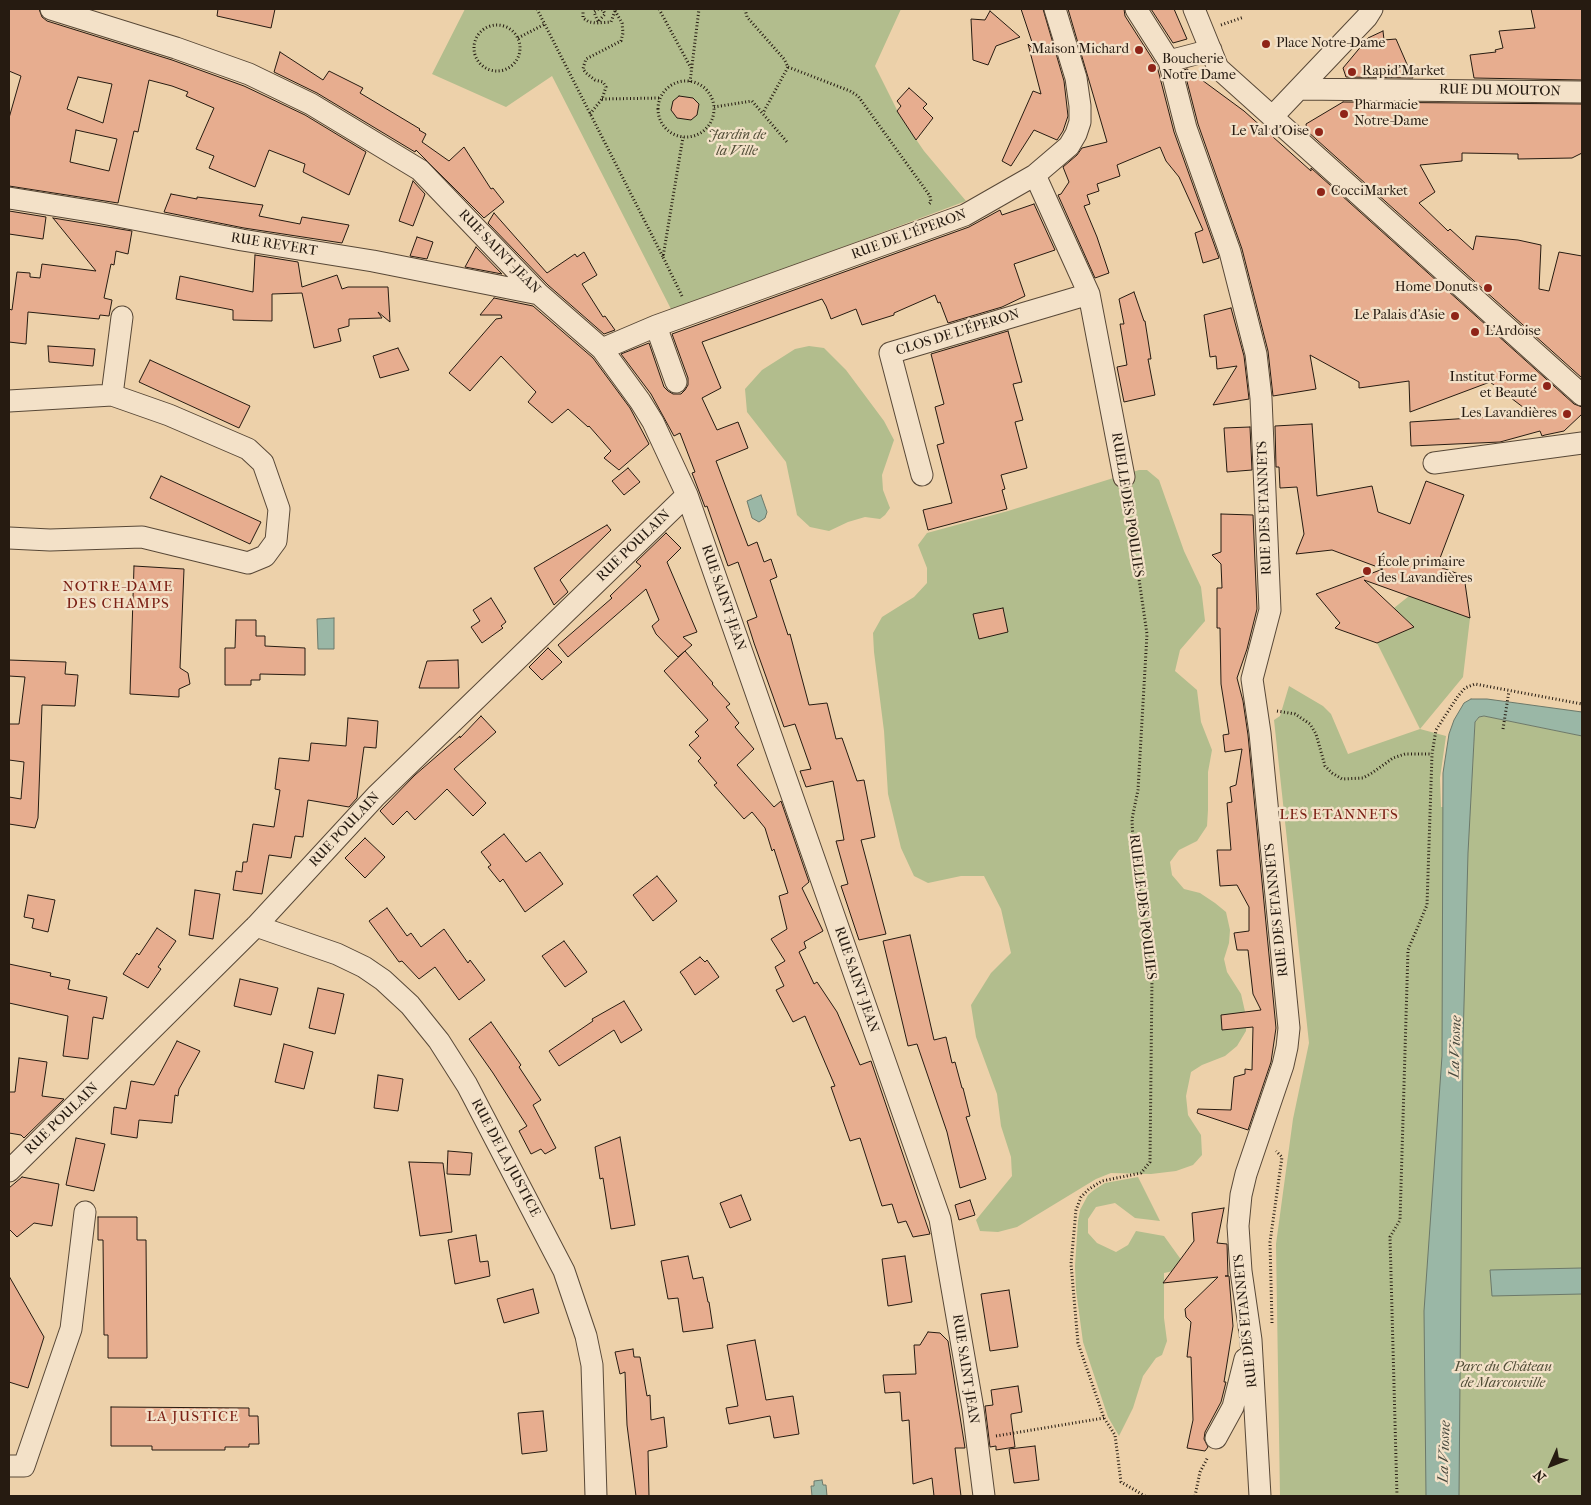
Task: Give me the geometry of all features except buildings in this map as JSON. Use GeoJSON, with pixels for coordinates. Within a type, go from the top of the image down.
{"type":"FeatureCollection","features":[{"type":"Feature","properties":{"kind":"street","name":"RUE SAINT-JEAN"},"geometry":{"type":"LineString","coordinates":[[51,9],[176,48],[249,74],[310,104],[420,170],[539,294],[602,350],[640,401],[653,422],[687,495],[940,1219],[977,1439],[984,1496]]}},
{"type":"Feature","properties":{"kind":"street","name":"RUE DE L'ÉPERON"},"geometry":{"type":"LineString","coordinates":[[602,350],[656,326],[699,310],[965,215],[1036,175],[1069,146],[1080,122],[1076,78],[1055,9]]}},
{"type":"Feature","properties":{"kind":"street","name":"RUE DES ETANNETS"},"geometry":{"type":"LineString","coordinates":[[1136,9],[1169,61],[1186,128],[1230,252],[1256,354],[1261,398],[1270,610],[1252,679],[1260,733],[1289,1028],[1287,1047],[1282,1065],[1246,1174],[1241,1195],[1238,1226],[1241,1271],[1250,1340],[1260,1496]]}},
{"type":"Feature","properties":{"kind":"street"},"geometry":{"type":"LineString","coordinates":[[1194,9],[1218,68],[1582,395]]}},
{"type":"Feature","properties":{"kind":"street"},"geometry":{"type":"LineString","coordinates":[[1273,116],[1367,17],[1372,9]]}},
{"type":"Feature","properties":{"kind":"street"},"geometry":{"type":"LineString","coordinates":[[1169,61],[1211,50]]}},
{"type":"Feature","properties":{"kind":"street","name":"RUE DU MOUTON"},"geometry":{"type":"LineString","coordinates":[[1298,89],[1582,92]]}},
{"type":"Feature","properties":{"kind":"street","name":"RUELLE DES POULIES"},"geometry":{"type":"LineString","coordinates":[[1036,175],[1089,294],[1124,477]]}},
{"type":"Feature","properties":{"kind":"street","name":"RUE REVERT"},"geometry":{"type":"LineString","coordinates":[[9,198],[102,213],[242,240],[373,261],[539,294]]}},
{"type":"Feature","properties":{"kind":"street","name":"CLOS DE L'ÉPERON"},"geometry":{"type":"LineString","coordinates":[[922,475],[890,353],[1089,294]]}},
{"type":"Feature","properties":{"kind":"street"},"geometry":{"type":"LineString","coordinates":[[112,395],[122,317]]}},
{"type":"Feature","properties":{"kind":"street"},"geometry":{"type":"LineString","coordinates":[[656,326],[676,382]]}},
{"type":"Feature","properties":{"kind":"street"},"geometry":{"type":"LineString","coordinates":[[9,401],[112,395],[170,415],[248,448],[263,463],[279,508],[276,541],[264,556],[248,563],[142,537],[50,540],[9,538]]}},
{"type":"Feature","properties":{"kind":"street"},"geometry":{"type":"LineString","coordinates":[[1434,462],[1582,443]]}},
{"type":"Feature","properties":{"kind":"street","name":"RUE POULAIN"},"geometry":{"type":"LineString","coordinates":[[9,1171],[256,926],[376,796],[687,495]]}},
{"type":"Feature","properties":{"kind":"street","name":"RUE DE LA JUSTICE"},"geometry":{"type":"LineString","coordinates":[[256,926],[337,954],[364,967],[383,980],[410,1005],[439,1041],[466,1085],[564,1271],[586,1336],[592,1365],[596,1496]]}},
{"type":"Feature","properties":{"kind":"street"},"geometry":{"type":"LineString","coordinates":[[9,1466],[24,1466],[71,1329],[85,1212]]}},
{"type":"Feature","properties":{"kind":"street"},"geometry":{"type":"LineString","coordinates":[[1216,1438],[1233,1407],[1250,1340]]}},
{"type":"Feature","properties":{"kind":"path"},"geometry":{"type":"LineString","coordinates":[[537,9],[686,305],[699,310]]}},
{"type":"Feature","properties":{"kind":"path"},"geometry":{"type":"LineString","coordinates":[[583,9],[583,18],[589,22],[611,22],[614,18],[615,9]]}},
{"type":"Feature","properties":{"kind":"path"},"geometry":{"type":"LineString","coordinates":[[590,114],[602,99],[606,87],[604,82],[596,80],[586,73],[584,64],[586,59],[621,41],[623,33],[622,23],[615,9]]}},
{"type":"Feature","properties":{"kind":"path"},"geometry":{"type":"LineString","coordinates":[[659,9],[691,68]]}},
{"type":"Feature","properties":{"kind":"path"},"geometry":{"type":"LineString","coordinates":[[690,82],[699,9]]}},
{"type":"Feature","properties":{"kind":"path"},"geometry":{"type":"LineString","coordinates":[[745,9],[747,17],[784,59],[788,67],[858,96],[930,196],[931,202],[926,207]]}},
{"type":"Feature","properties":{"kind":"path"},"geometry":{"type":"LineString","coordinates":[[518,38],[545,24]]}},
{"type":"Feature","properties":{"kind":"path"},"geometry":{"type":"LineString","coordinates":[[491,25],[507,27],[518,38],[520,46],[516,61],[503,70],[488,68],[481,64],[476,57],[474,50],[478,34],[491,25]]}},
{"type":"Feature","properties":{"kind":"path"},"geometry":{"type":"LineString","coordinates":[[763,113],[788,67]]}},
{"type":"Feature","properties":{"kind":"path"},"geometry":{"type":"LineString","coordinates":[[683,81],[690,82],[700,84],[712,98],[714,107],[713,117],[709,126],[702,133],[693,137],[683,137],[674,135],[661,123],[658,115],[660,98],[665,90],[672,85],[683,81]]}},
{"type":"Feature","properties":{"kind":"path"},"geometry":{"type":"LineString","coordinates":[[602,99],[660,98]]}},
{"type":"Feature","properties":{"kind":"path"},"geometry":{"type":"LineString","coordinates":[[714,107],[752,101],[787,142]]}},
{"type":"Feature","properties":{"kind":"path"},"geometry":{"type":"LineString","coordinates":[[663,257],[683,137]]}},
{"type":"Feature","properties":{"kind":"path","name":"RUELLE DES POULIES"},"geometry":{"type":"LineString","coordinates":[[1124,477],[1147,634],[1138,790],[1132,819],[1133,845],[1152,977],[1150,1162],[1141,1173],[1102,1181],[1089,1189],[1081,1197],[1076,1210],[1071,1264],[1078,1343],[1104,1418],[1115,1435],[1121,1482],[1145,1496]]}},
{"type":"Feature","properties":{"kind":"path"},"geometry":{"type":"LineString","coordinates":[[1397,1496],[1390,1237],[1400,1220],[1408,950],[1427,905],[1432,754],[1436,730],[1458,696],[1466,688],[1475,684],[1582,704]]}},
{"type":"Feature","properties":{"kind":"path"},"geometry":{"type":"LineString","coordinates":[[1503,729],[1509,691]]}},
{"type":"Feature","properties":{"kind":"path"},"geometry":{"type":"LineString","coordinates":[[1274,710],[1295,714],[1310,724],[1316,734],[1326,766],[1332,773],[1342,779],[1363,778],[1392,758],[1405,754],[1432,754]]}},
{"type":"Feature","properties":{"kind":"path"},"geometry":{"type":"LineString","coordinates":[[1259,1135],[1282,1157],[1270,1242],[1272,1327]]}},
{"type":"Feature","properties":{"kind":"path"},"geometry":{"type":"LineString","coordinates":[[977,1439],[1104,1418]]}},
{"type":"Feature","properties":{"kind":"path"},"geometry":{"type":"LineString","coordinates":[[1195,1496],[1200,1472]]}},
{"type":"Feature","properties":{"kind":"green space","name":"Jardin de la Ville"},"geometry":{"type":"Polygon","coordinates":[[[465,9],[901,9],[875,66],[900,116],[924,151],[966,201],[672,311],[552,76],[506,107],[432,74],[465,9]]]}},
{"type":"Feature","properties":{"kind":"green space"},"geometry":{"type":"Polygon","coordinates":[[[809,346],[824,348],[846,370],[884,421],[894,440],[882,475],[883,490],[890,508],[880,519],[865,517],[848,522],[829,531],[810,527],[797,515],[786,462],[747,412],[745,389],[762,370],[795,349],[809,346]]]}},
{"type":"Feature","properties":{"kind":"green space"},"geometry":{"type":"Polygon","coordinates":[[[1139,470],[1147,470],[1159,480],[1184,551],[1201,587],[1205,621],[1180,650],[1175,671],[1197,690],[1201,722],[1212,750],[1208,772],[1207,826],[1197,841],[1179,850],[1170,862],[1172,875],[1184,889],[1200,893],[1226,912],[1230,930],[1229,943],[1224,959],[1227,972],[1241,994],[1246,1016],[1246,1031],[1237,1046],[1225,1056],[1202,1065],[1191,1072],[1186,1096],[1188,1115],[1201,1135],[1202,1155],[1193,1165],[1176,1171],[1151,1174],[1111,1173],[1096,1179],[1017,1227],[998,1232],[980,1231],[976,1220],[1012,1176],[1011,1157],[1001,1126],[997,1094],[976,1037],[971,1005],[991,973],[1011,953],[1001,909],[984,876],[961,876],[928,883],[914,876],[901,848],[888,794],[884,731],[873,633],[882,617],[914,597],[927,583],[927,568],[918,545],[927,533],[1008,511],[1139,470]]]}},
{"type":"Feature","properties":{"kind":"green space"},"geometry":{"type":"Polygon","coordinates":[[[1409,596],[1470,618],[1463,677],[1420,729],[1377,643],[1414,627],[1394,608],[1409,596]]]}},
{"type":"Feature","properties":{"kind":"green space","name":"Parc du Château de Marcouville"},"geometry":{"type":"Polygon","coordinates":[[[1289,686],[1323,706],[1331,714],[1348,754],[1420,729],[1446,736],[1440,778],[1441,807],[1470,807],[1475,722],[1479,717],[1484,716],[1582,736],[1582,1496],[1280,1496],[1276,1244],[1293,1119],[1309,1043],[1274,720],[1280,716],[1289,686]]]}},
{"type":"Feature","properties":{"kind":"green space"},"geometry":{"type":"Polygon","coordinates":[[[1138,1177],[1160,1221],[1135,1218],[1115,1203],[1096,1207],[1088,1219],[1088,1233],[1097,1243],[1116,1252],[1128,1245],[1136,1231],[1164,1236],[1182,1261],[1183,1269],[1164,1273],[1164,1318],[1167,1341],[1162,1355],[1156,1358],[1143,1376],[1133,1408],[1119,1436],[1108,1417],[1083,1342],[1076,1290],[1075,1266],[1078,1221],[1080,1210],[1088,1195],[1094,1190],[1105,1183],[1138,1177]]]}},
{"type":"Feature","properties":{"kind":"water"},"geometry":{"type":"Polygon","coordinates":[[[761,495],[767,512],[765,518],[759,522],[752,518],[747,501],[761,495]]]}},
{"type":"Feature","properties":{"kind":"water"},"geometry":{"type":"Polygon","coordinates":[[[334,618],[334,649],[318,649],[317,619],[334,618]]]}},
{"type":"Feature","properties":{"kind":"water","name":"La Viosne"},"geometry":{"type":"Polygon","coordinates":[[[1471,699],[1487,699],[1582,712],[1582,736],[1484,716],[1479,717],[1475,722],[1468,853],[1463,1042],[1459,1496],[1426,1496],[1424,1311],[1442,1056],[1443,773],[1449,734],[1454,720],[1464,703],[1471,699]]]}},
{"type":"Feature","properties":{"kind":"water"},"geometry":{"type":"Polygon","coordinates":[[[1582,1268],[1582,1294],[1492,1296],[1490,1270],[1582,1268]]]}},
{"type":"Feature","properties":{"kind":"water"},"geometry":{"type":"Polygon","coordinates":[[[822,1480],[823,1485],[826,1485],[827,1496],[812,1496],[811,1486],[814,1486],[814,1481],[822,1480]]]}},
{"type":"Feature","properties":{"kind":"place","name":"Place Notre-Dame"},"geometry":{"type":"Point","coordinates":[1266,44]}},
{"type":"Feature","properties":{"kind":"place","name":"Maison Michard"},"geometry":{"type":"Point","coordinates":[1139,50]}},
{"type":"Feature","properties":{"kind":"place","name":"Boucherie Notre Dame"},"geometry":{"type":"Point","coordinates":[1152,68]}},
{"type":"Feature","properties":{"kind":"place","name":"Rapid'Market"},"geometry":{"type":"Point","coordinates":[1352,72]}},
{"type":"Feature","properties":{"kind":"place","name":"Pharmacie Notre-Dame"},"geometry":{"type":"Point","coordinates":[1344,114]}},
{"type":"Feature","properties":{"kind":"place","name":"Le Val d'Oise"},"geometry":{"type":"Point","coordinates":[1319,132]}},
{"type":"Feature","properties":{"kind":"place","name":"CocciMarket"},"geometry":{"type":"Point","coordinates":[1321,192]}},
{"type":"Feature","properties":{"kind":"place","name":"Home Donuts"},"geometry":{"type":"Point","coordinates":[1488,288]}},
{"type":"Feature","properties":{"kind":"place","name":"Le Palais d'Asie"},"geometry":{"type":"Point","coordinates":[1455,316]}},
{"type":"Feature","properties":{"kind":"place","name":"L'Ardoise"},"geometry":{"type":"Point","coordinates":[1475,332]}},
{"type":"Feature","properties":{"kind":"place","name":"Institut Forme et Beauté"},"geometry":{"type":"Point","coordinates":[1547,386]}},
{"type":"Feature","properties":{"kind":"place","name":"Les Lavandières"},"geometry":{"type":"Point","coordinates":[1567,414]}},
{"type":"Feature","properties":{"kind":"place","name":"École primaire des Lavandières"},"geometry":{"type":"Point","coordinates":[1367,571]}},
{"type":"Feature","properties":{"kind":"district","name":"NOTRE-DAME DES CHAMPS"},"geometry":{"type":"Point","coordinates":[118,596]}},
{"type":"Feature","properties":{"kind":"district","name":"LES ETANNETS"},"geometry":{"type":"Point","coordinates":[1339,815]}},
{"type":"Feature","properties":{"kind":"district","name":"LA JUSTICE"},"geometry":{"type":"Point","coordinates":[193,1417]}}]}
